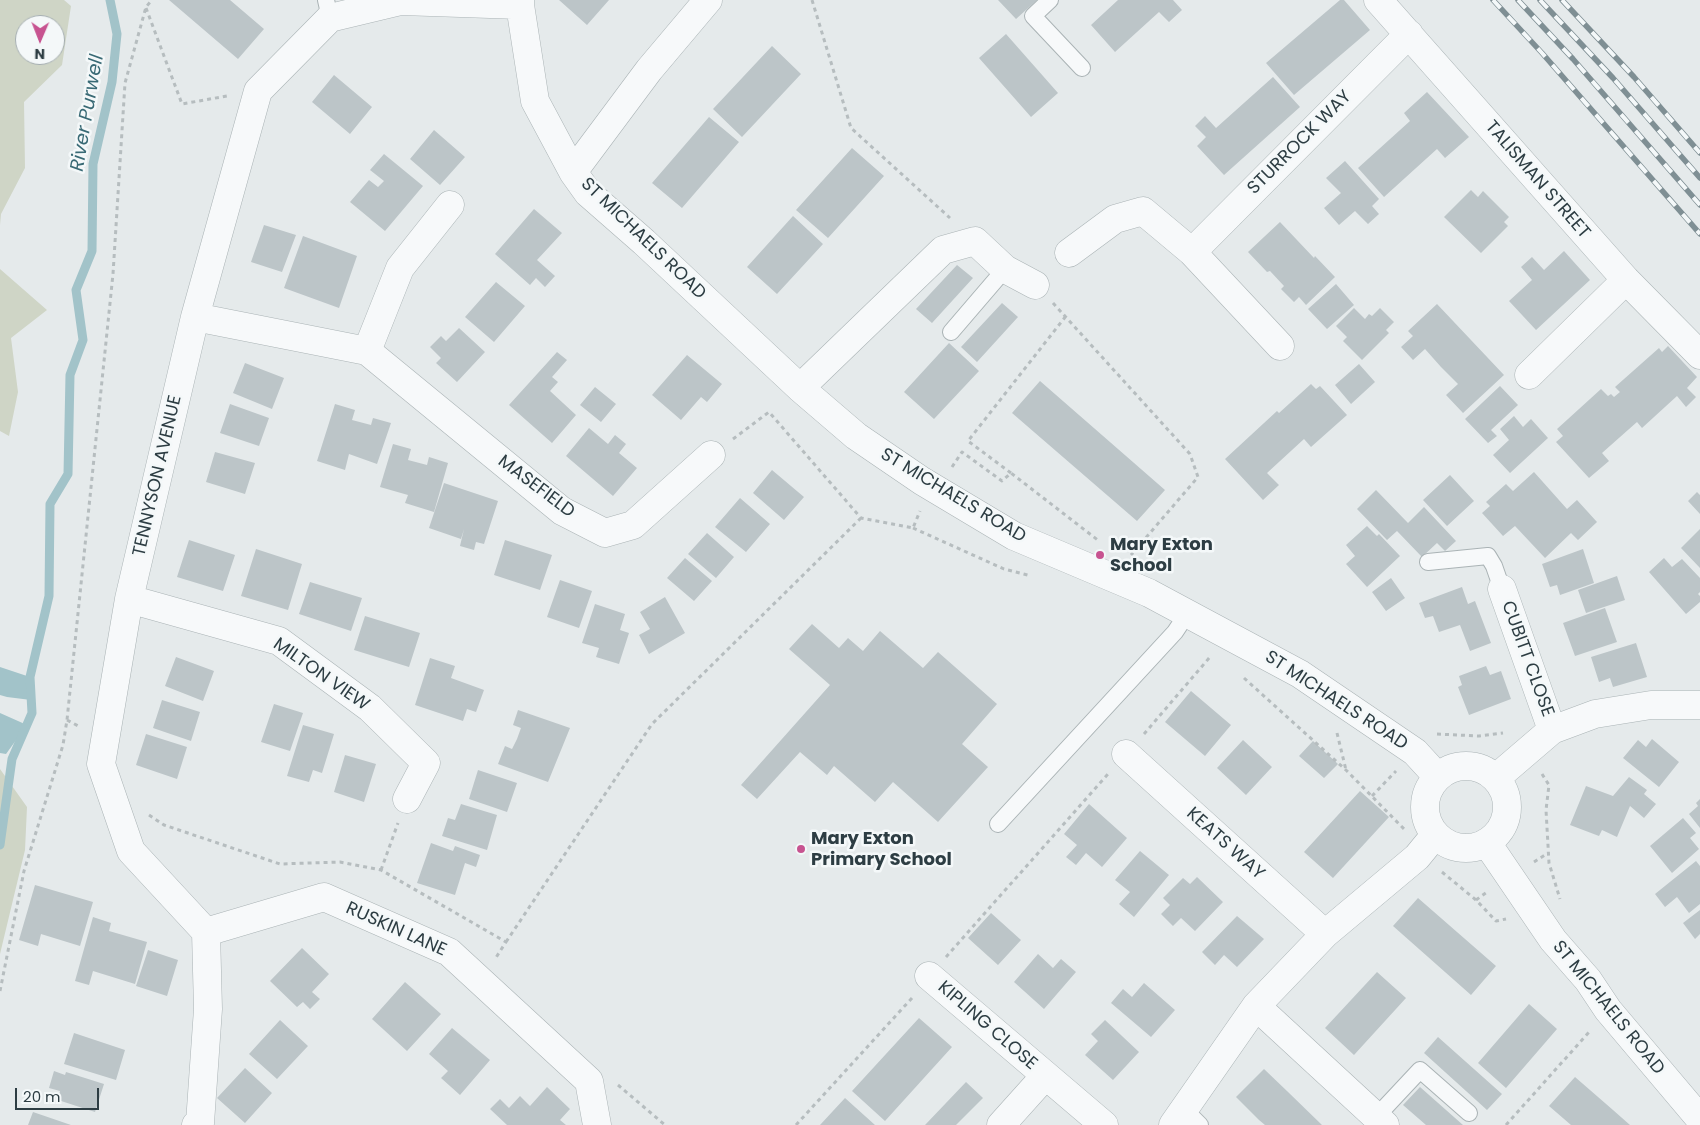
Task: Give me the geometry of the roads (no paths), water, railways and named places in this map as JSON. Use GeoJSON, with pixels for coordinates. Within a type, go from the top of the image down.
{"type":"FeatureCollection","features":[{"type":"Feature","properties":{"kind":"street","name":"ST MICHAELS ROAD"},"geometry":{"type":"LineString","coordinates":[[573,172],[649,70],[708,0]]}},
{"type":"Feature","properties":{"kind":"street","name":"TALISMAN STREET"},"geometry":{"type":"LineString","coordinates":[[1378,0],[1626,280],[1700,355]]}},
{"type":"Feature","properties":{"kind":"street","name":"TENNYSON AVENUE"},"geometry":{"type":"LineString","coordinates":[[206,932],[130,851],[101,764],[129,599],[195,317],[258,91],[328,9],[401,1],[520,2]]}},
{"type":"Feature","properties":{"kind":"street","name":"ST MICHAELS ROAD"},"geometry":{"type":"LineString","coordinates":[[520,2],[536,101],[573,172],[588,193],[644,242],[800,388],[856,436],[891,461],[1014,536],[1150,593],[1300,674],[1415,752],[1437,776]]}},
{"type":"Feature","properties":{"kind":"street","name":"STURROCK WAY"},"geometry":{"type":"LineString","coordinates":[[1192,252],[1409,34]]}},
{"type":"Feature","properties":{"kind":"street"},"geometry":{"type":"LineString","coordinates":[[367,351],[400,268],[450,205]]}},
{"type":"Feature","properties":{"kind":"street"},"geometry":{"type":"LineString","coordinates":[[1069,253],[1116,220],[1144,211],[1192,252],[1280,346]]}},
{"type":"Feature","properties":{"kind":"street"},"geometry":{"type":"LineString","coordinates":[[800,388],[943,250],[975,241],[1006,269],[1035,285]]}},
{"type":"Feature","properties":{"kind":"street"},"geometry":{"type":"LineString","coordinates":[[1529,374],[1626,280]]}},
{"type":"Feature","properties":{"kind":"street","name":"MASEFIELD"},"geometry":{"type":"LineString","coordinates":[[195,317],[367,351],[562,511],[605,533],[633,525],[711,455]]}},
{"type":"Feature","properties":{"kind":"street","name":"CUBITT CLOSE"},"geometry":{"type":"LineString","coordinates":[[1502,589],[1552,730]]}},
{"type":"Feature","properties":{"kind":"street","name":"MILTON VIEW"},"geometry":{"type":"LineString","coordinates":[[129,599],[279,641],[370,708],[426,764],[407,799]]}},
{"type":"Feature","properties":{"kind":"street"},"geometry":{"type":"LineString","coordinates":[[1496,778],[1552,730],[1595,714],[1651,705],[1700,705]]}},
{"type":"Feature","properties":{"kind":"street","name":"KEATS WAY"},"geometry":{"type":"LineString","coordinates":[[1126,754],[1325,934]]}},
{"type":"Feature","properties":{"kind":"street"},"geometry":{"type":"LineString","coordinates":[[1474,766],[1488,771],[1496,778],[1505,792],[1508,811],[1504,826],[1500,832],[1487,843],[1465,849],[1447,844],[1434,834],[1427,822],[1424,811],[1427,792],[1437,776],[1454,767],[1474,766]]}},
{"type":"Feature","properties":{"kind":"street"},"geometry":{"type":"LineString","coordinates":[[1186,1120],[1256,1006],[1325,934],[1417,856],[1434,834]]}},
{"type":"Feature","properties":{"kind":"street","name":"ST MICHAELS ROAD"},"geometry":{"type":"LineString","coordinates":[[1487,843],[1553,940],[1588,980],[1608,1010],[1700,1119]]}},
{"type":"Feature","properties":{"kind":"street","name":"RUSKIN LANE"},"geometry":{"type":"LineString","coordinates":[[206,932],[324,897],[449,952],[589,1081],[597,1125]]}},
{"type":"Feature","properties":{"kind":"street"},"geometry":{"type":"LineString","coordinates":[[200,1124],[208,1009],[206,932]]}},
{"type":"Feature","properties":{"kind":"street","name":"KIPLING CLOSE"},"geometry":{"type":"LineString","coordinates":[[929,976],[1044,1076],[1104,1125]]}},
{"type":"Feature","properties":{"kind":"street"},"geometry":{"type":"LineString","coordinates":[[1256,1006],[1381,1121]]}},
{"type":"Feature","properties":{"kind":"street","name":"KIPLING CLOSE"},"geometry":{"type":"LineString","coordinates":[[1001,1125],[1044,1076]]}},
{"type":"Feature","properties":{"kind":"lane"},"geometry":{"type":"LineString","coordinates":[[1050,0],[1033,16],[1082,68]]}},
{"type":"Feature","properties":{"kind":"lane"},"geometry":{"type":"LineString","coordinates":[[951,332],[1006,269]]}},
{"type":"Feature","properties":{"kind":"lane"},"geometry":{"type":"LineString","coordinates":[[1428,562],[1488,556],[1494,566],[1502,589]]}},
{"type":"Feature","properties":{"kind":"lane"},"geometry":{"type":"LineString","coordinates":[[998,824],[1175,632],[1187,614]]}},
{"type":"Feature","properties":{"kind":"lane"},"geometry":{"type":"LineString","coordinates":[[1381,1121],[1420,1070],[1469,1113]]}},
{"type":"Feature","properties":{"kind":"water"},"geometry":{"type":"Polygon","coordinates":[[[0,667],[30,677],[31,700],[0,695],[0,667]]]}},
{"type":"Feature","properties":{"kind":"water"},"geometry":{"type":"Polygon","coordinates":[[[0,713],[27,725],[6,754],[0,753],[0,713]]]}},
{"type":"Feature","properties":{"kind":"waterway","name":"River Purwell"},"geometry":{"type":"LineString","coordinates":[[0,845],[12,759],[32,713],[30,677],[49,596],[50,504],[68,474],[70,375],[83,340],[76,290],[92,251],[93,164],[112,82],[117,34],[110,0]]}},
{"type":"Feature","properties":{"kind":"railway"},"geometry":{"type":"LineString","coordinates":[[1493,0],[1542,53],[1700,234]]}},
{"type":"Feature","properties":{"kind":"railway"},"geometry":{"type":"LineString","coordinates":[[1518,0],[1573,59],[1700,205]]}},
{"type":"Feature","properties":{"kind":"railway"},"geometry":{"type":"LineString","coordinates":[[1540,0],[1613,78],[1700,178]]}},
{"type":"Feature","properties":{"kind":"railway"},"geometry":{"type":"LineString","coordinates":[[1562,0],[1634,77],[1700,153]]}},
{"type":"Feature","properties":{"kind":"place","name":"Mary Exton School"},"geometry":{"type":"Point","coordinates":[1100,555]}},
{"type":"Feature","properties":{"kind":"place","name":"Mary Exton Primary School"},"geometry":{"type":"Point","coordinates":[801,849]}}]}
